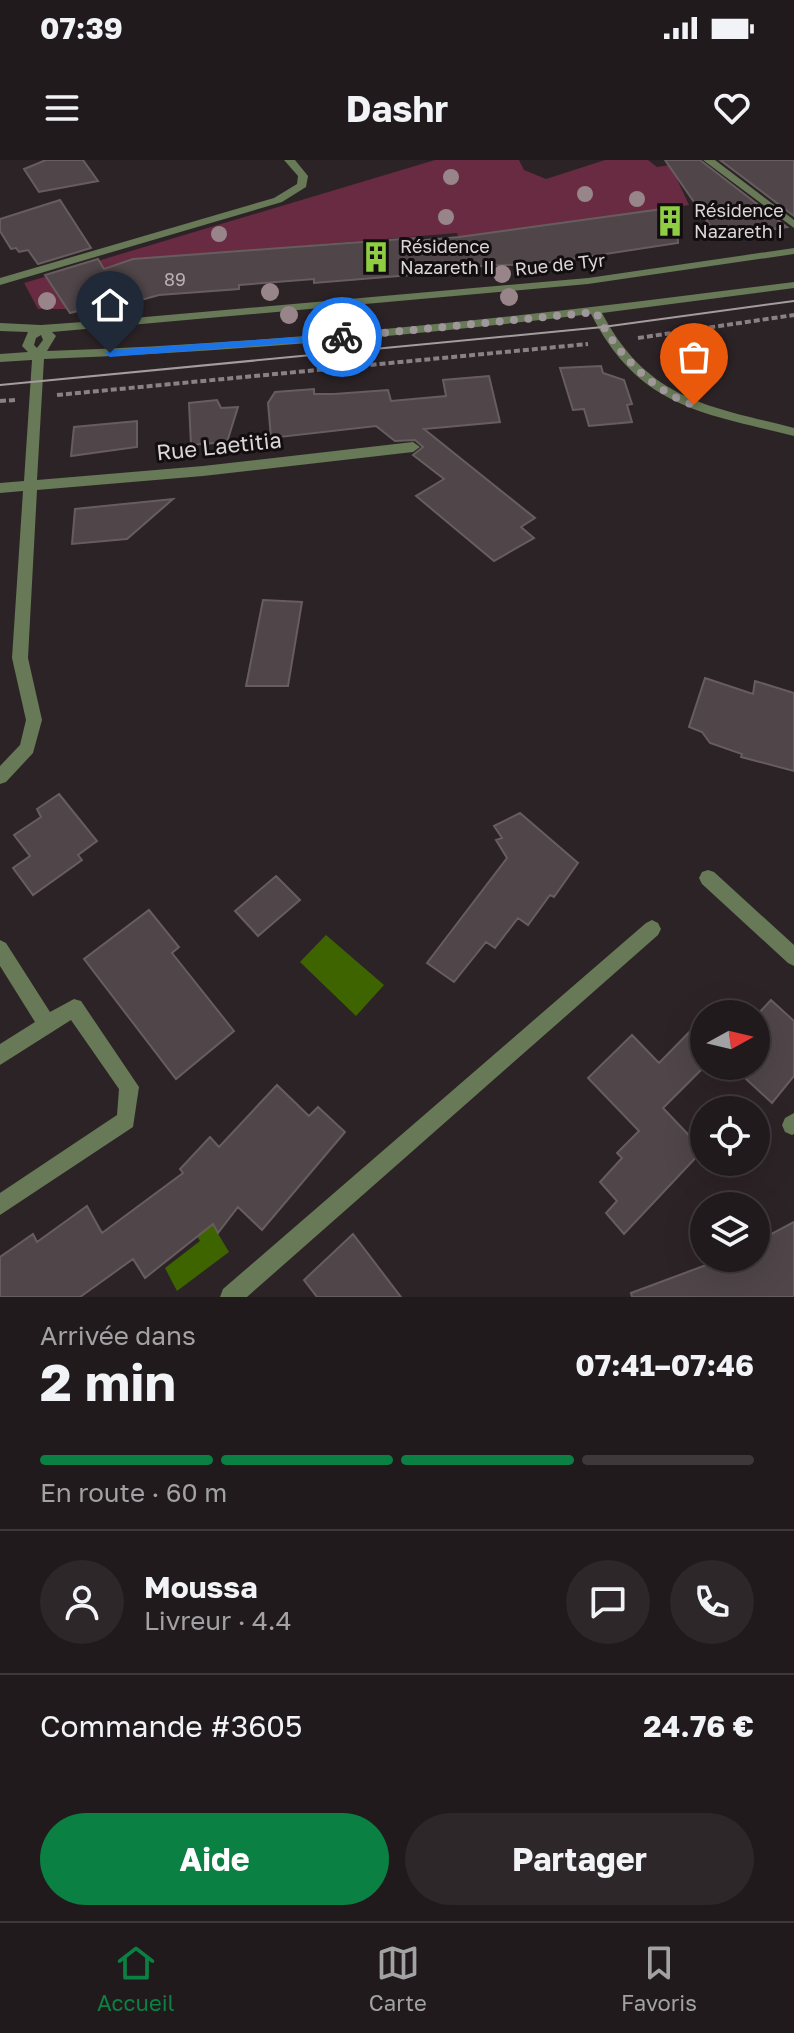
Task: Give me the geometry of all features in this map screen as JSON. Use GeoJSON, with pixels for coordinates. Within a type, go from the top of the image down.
{"type":"FeatureCollection","features":[{"type":"Feature","properties":{"kind":"street"},"geometry":{"type":"LineString","coordinates":[[0,282],[278,200],[302,185],[303,176],[289,160]]}},
{"type":"Feature","properties":{"kind":"street"},"geometry":{"type":"LineString","coordinates":[[708,160],[794,225]]}},
{"type":"Feature","properties":{"kind":"street","name":"Rue de Tyr"},"geometry":{"type":"LineString","coordinates":[[0,327],[41,329],[588,281],[794,251]]}},
{"type":"Feature","properties":{"kind":"street"},"geometry":{"type":"LineString","coordinates":[[0,358],[168,351],[596,312],[794,285]]}},
{"type":"Feature","properties":{"kind":"street"},"geometry":{"type":"LineString","coordinates":[[596,312],[614,342],[658,386],[676,399],[794,432]]}},
{"type":"Feature","properties":{"kind":"street"},"geometry":{"type":"LineString","coordinates":[[0,777],[27,748],[34,720],[20,658],[38,355],[50,336],[41,329]]}},
{"type":"Feature","properties":{"kind":"street","name":"Rue Laetitia"},"geometry":{"type":"LineString","coordinates":[[0,488],[203,471],[413,447]]}},
{"type":"Feature","properties":{"kind":"street"},"geometry":{"type":"LineString","coordinates":[[708,878],[794,957]]}},
{"type":"Feature","properties":{"kind":"street"},"geometry":{"type":"LineString","coordinates":[[231,1297],[652,929]]}},
{"type":"Feature","properties":{"kind":"street"},"geometry":{"type":"LineString","coordinates":[[0,949],[48,1026]]}},
{"type":"Feature","properties":{"kind":"street"},"geometry":{"type":"LineString","coordinates":[[0,1055],[74,1008],[129,1087],[126,1120],[0,1205]]}},
{"type":"Feature","properties":{"kind":"path"},"geometry":{"type":"LineString","coordinates":[[75,393],[614,342],[794,315]]}},
{"type":"Feature","properties":{"kind":"shaded area"},"geometry":{"type":"Polygon","coordinates":[[[435,160],[519,160],[524,170],[546,179],[605,160],[648,160],[657,167],[690,162],[706,173],[676,177],[689,205],[498,233],[514,266],[500,263],[467,267],[457,233],[288,247],[292,281],[260,283],[256,249],[133,259],[67,309],[38,309],[24,283],[435,160]]]}},
{"type":"Feature","properties":{"kind":"shaded area"},"geometry":{"type":"Polygon","coordinates":[[[326,935],[384,985],[356,1016],[300,962],[326,935]]]}},
{"type":"Feature","properties":{"kind":"shaded area"},"geometry":{"type":"Polygon","coordinates":[[[205,1212],[229,1252],[177,1291],[165,1268],[200,1241],[193,1229],[205,1212]]]}},
{"type":"Feature","properties":{"kind":"building"},"geometry":{"type":"Polygon","coordinates":[[[46,160],[83,160],[98,181],[39,192],[24,169],[46,160]]]}},
{"type":"Feature","properties":{"kind":"building"},"geometry":{"type":"Polygon","coordinates":[[[665,160],[700,160],[787,227],[718,237],[665,160]]]}},
{"type":"Feature","properties":{"kind":"building"},"geometry":{"type":"Polygon","coordinates":[[[720,160],[794,160],[794,216],[720,160]]]}},
{"type":"Feature","properties":{"kind":"building"},"geometry":{"type":"Polygon","coordinates":[[[60,200],[91,248],[38,264],[28,250],[19,252],[16,248],[11,249],[0,231],[0,219],[60,200]]]}},
{"type":"Feature","properties":{"kind":"building"},"geometry":{"type":"Polygon","coordinates":[[[677,207],[678,243],[546,263],[446,268],[447,272],[314,283],[314,279],[239,285],[239,289],[159,295],[130,303],[127,298],[70,313],[45,275],[98,259],[104,269],[133,259],[459,237],[677,207]]]}},
{"type":"Feature","properties":{"kind":"building"},"geometry":{"type":"Polygon","coordinates":[[[601,366],[603,373],[624,380],[632,404],[627,405],[632,422],[589,426],[584,409],[573,410],[560,368],[601,366]]]}},
{"type":"Feature","properties":{"kind":"building"},"geometry":{"type":"Polygon","coordinates":[[[489,376],[500,422],[424,429],[535,518],[521,527],[534,538],[494,561],[416,496],[444,479],[413,455],[423,447],[415,440],[395,441],[376,426],[271,438],[268,403],[275,392],[314,389],[314,394],[334,394],[388,390],[391,401],[446,396],[443,380],[489,376]]]}},
{"type":"Feature","properties":{"kind":"building"},"geometry":{"type":"Polygon","coordinates":[[[217,400],[221,408],[238,407],[227,442],[191,445],[189,403],[217,400]]]}},
{"type":"Feature","properties":{"kind":"building"},"geometry":{"type":"Polygon","coordinates":[[[137,421],[137,447],[71,456],[74,427],[137,421]]]}},
{"type":"Feature","properties":{"kind":"building"},"geometry":{"type":"Polygon","coordinates":[[[173,499],[127,539],[72,544],[75,509],[173,499]]]}},
{"type":"Feature","properties":{"kind":"building"},"geometry":{"type":"Polygon","coordinates":[[[263,600],[302,602],[288,686],[246,686],[263,600]]]}},
{"type":"Feature","properties":{"kind":"building"},"geometry":{"type":"Polygon","coordinates":[[[705,678],[753,694],[755,681],[794,693],[794,771],[741,757],[742,754],[710,743],[702,732],[689,727],[705,678]]]}},
{"type":"Feature","properties":{"kind":"building"},"geometry":{"type":"Polygon","coordinates":[[[59,794],[97,841],[78,855],[82,860],[33,895],[13,868],[30,856],[14,835],[41,817],[37,809],[59,794]]]}},
{"type":"Feature","properties":{"kind":"building"},"geometry":{"type":"Polygon","coordinates":[[[520,813],[578,863],[554,897],[550,895],[528,925],[518,918],[495,948],[486,942],[454,982],[427,963],[507,858],[496,840],[502,838],[494,826],[520,813]]]}},
{"type":"Feature","properties":{"kind":"building"},"geometry":{"type":"Polygon","coordinates":[[[276,876],[300,900],[258,936],[235,911],[276,876]]]}},
{"type":"Feature","properties":{"kind":"building"},"geometry":{"type":"Polygon","coordinates":[[[149,910],[179,947],[172,953],[234,1031],[176,1079],[84,959],[149,910]]]}},
{"type":"Feature","properties":{"kind":"building"},"geometry":{"type":"Polygon","coordinates":[[[770,1001],[794,1021],[794,1076],[772,1103],[770,1096],[764,1096],[747,1080],[770,1080],[770,1001]]]}},
{"type":"Feature","properties":{"kind":"building"},"geometry":{"type":"Polygon","coordinates":[[[690,1031],[691,1080],[663,1108],[690,1136],[690,1164],[624,1234],[606,1213],[617,1201],[600,1182],[622,1158],[617,1153],[639,1131],[588,1078],[632,1035],[659,1063],[690,1031]]]}},
{"type":"Feature","properties":{"kind":"building"},"geometry":{"type":"Polygon","coordinates":[[[277,1085],[309,1116],[318,1107],[345,1132],[262,1230],[238,1207],[218,1233],[213,1224],[145,1278],[133,1259],[80,1297],[0,1297],[0,1257],[33,1234],[37,1242],[87,1206],[102,1233],[183,1173],[180,1169],[210,1137],[219,1147],[277,1085]]]}},
{"type":"Feature","properties":{"kind":"building"},"geometry":{"type":"Polygon","coordinates":[[[794,1222],[794,1297],[632,1297],[631,1293],[690,1271],[770,1272],[770,1235],[794,1222]]]}},
{"type":"Feature","properties":{"kind":"building"},"geometry":{"type":"Polygon","coordinates":[[[353,1234],[401,1297],[317,1297],[304,1280],[353,1234]]]}},
{"type":"Feature","properties":{"kind":"tram line"},"geometry":{"type":"LineString","coordinates":[[0,385],[603,327],[794,301]]}},
{"type":"Feature","properties":{"kind":"way so far"},"geometry":{"type":"LineString","coordinates":[[342,337],[596,312],[608,335],[658,386],[676,399],[694,405]]}},
{"type":"Feature","properties":{"kind":"place","name":"Résidence Nazareth I"},"geometry":{"type":"Point","coordinates":[670,221]}},
{"type":"Feature","properties":{"kind":"place","name":"Résidence Nazareth II"},"geometry":{"type":"Point","coordinates":[376,257]}},
{"type":"Feature","properties":{"kind":"route"},"geometry":{"type":"LineString","coordinates":[[110,353],[342,337]]}}]}
